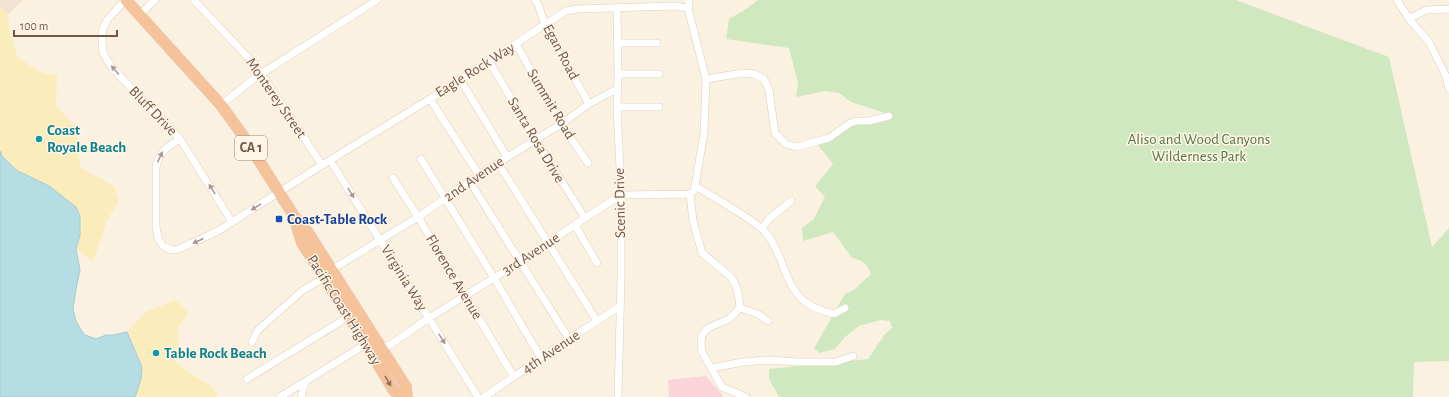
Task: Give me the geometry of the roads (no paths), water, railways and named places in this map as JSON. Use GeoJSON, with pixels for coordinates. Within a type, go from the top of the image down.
{"type":"FeatureCollection","features":[{"type":"Feature","properties":{"kind":"highway","name":"Pacific Coast Highway"},"geometry":{"type":"LineString","coordinates":[[125,0],[221,105],[246,140],[294,216],[307,230],[380,353],[406,387],[406,397]]}},
{"type":"Feature","properties":{"kind":"highway","name":"Pacific Coast Highway"},"geometry":{"type":"LineString","coordinates":[[294,216],[302,243],[337,299],[366,344],[380,353]]}},
{"type":"Feature","properties":{"kind":"highway"},"geometry":{"type":"LineString","coordinates":[[300,236],[307,241],[322,266],[332,270],[331,279],[335,286],[337,299]]}},
{"type":"Feature","properties":{"kind":"highway"},"geometry":{"type":"LineString","coordinates":[[347,314],[348,311],[351,313],[380,353]]}},
{"type":"Feature","properties":{"kind":"street","name":"Bluff Drive"},"geometry":{"type":"LineString","coordinates":[[125,0],[108,19],[103,28],[103,53],[112,68],[180,139],[232,222]]}},
{"type":"Feature","properties":{"kind":"street"},"geometry":{"type":"LineString","coordinates":[[139,15],[155,0]]}},
{"type":"Feature","properties":{"kind":"street","name":"Monterey Street"},"geometry":{"type":"LineString","coordinates":[[194,0],[256,66],[322,165]]}},
{"type":"Feature","properties":{"kind":"street"},"geometry":{"type":"LineString","coordinates":[[221,105],[262,74],[377,0]]}},
{"type":"Feature","properties":{"kind":"street","name":"Egan Road"},"geometry":{"type":"LineString","coordinates":[[535,0],[538,4],[545,25],[589,104]]}},
{"type":"Feature","properties":{"kind":"street"},"geometry":{"type":"LineString","coordinates":[[621,195],[690,194],[694,191],[704,133],[706,79],[688,8],[689,0]]}},
{"type":"Feature","properties":{"kind":"street"},"geometry":{"type":"LineString","coordinates":[[1397,0],[1409,19],[1429,42],[1446,76],[1449,89]]}},
{"type":"Feature","properties":{"kind":"street","name":"Eagle Rock Way"},"geometry":{"type":"LineString","coordinates":[[180,139],[163,151],[158,157],[156,167],[156,226],[158,238],[161,245],[165,249],[171,250],[179,249],[210,235],[232,222],[430,99],[566,11],[577,9],[673,6],[688,8]]}},
{"type":"Feature","properties":{"kind":"street","name":"Scenic Drive"},"geometry":{"type":"LineString","coordinates":[[618,8],[617,107],[621,195],[621,280],[619,307],[618,397]]}},
{"type":"Feature","properties":{"kind":"street"},"geometry":{"type":"LineString","coordinates":[[1409,19],[1426,10],[1449,9]]}},
{"type":"Feature","properties":{"kind":"street"},"geometry":{"type":"LineString","coordinates":[[618,43],[657,43]]}},
{"type":"Feature","properties":{"kind":"street","name":"Summit Road"},"geometry":{"type":"LineString","coordinates":[[516,44],[561,124],[588,163]]}},
{"type":"Feature","properties":{"kind":"street","name":"Santa Rosa Drive"},"geometry":{"type":"LineString","coordinates":[[489,61],[584,218]]}},
{"type":"Feature","properties":{"kind":"street"},"geometry":{"type":"LineString","coordinates":[[706,79],[743,73],[754,74],[764,80],[769,90],[775,133],[786,144],[796,147],[829,138],[850,123],[856,121],[869,122],[889,116]]}},
{"type":"Feature","properties":{"kind":"street"},"geometry":{"type":"LineString","coordinates":[[618,74],[659,74]]}},
{"type":"Feature","properties":{"kind":"street"},"geometry":{"type":"LineString","coordinates":[[460,79],[507,157]]}},
{"type":"Feature","properties":{"kind":"street","name":"2nd Avenue"},"geometry":{"type":"LineString","coordinates":[[332,270],[381,241],[507,157],[561,124],[589,104],[618,89]]}},
{"type":"Feature","properties":{"kind":"street"},"geometry":{"type":"LineString","coordinates":[[430,99],[480,175]]}},
{"type":"Feature","properties":{"kind":"street"},"geometry":{"type":"LineString","coordinates":[[617,107],[658,107]]}},
{"type":"Feature","properties":{"kind":"street"},"geometry":{"type":"LineString","coordinates":[[421,159],[541,358]]}},
{"type":"Feature","properties":{"kind":"street","name":"Virginia Way"},"geometry":{"type":"LineString","coordinates":[[330,160],[478,397]]}},
{"type":"Feature","properties":{"kind":"street"},"geometry":{"type":"LineString","coordinates":[[498,163],[597,321]]}},
{"type":"Feature","properties":{"kind":"street","name":"Florence Avenue"},"geometry":{"type":"LineString","coordinates":[[392,178],[418,217],[514,377]]}},
{"type":"Feature","properties":{"kind":"street"},"geometry":{"type":"LineString","coordinates":[[470,182],[569,339]]}},
{"type":"Feature","properties":{"kind":"street"},"geometry":{"type":"LineString","coordinates":[[695,186],[751,220],[762,229],[774,244],[788,280],[799,298],[820,311],[834,314],[845,308]]}},
{"type":"Feature","properties":{"kind":"street"},"geometry":{"type":"LineString","coordinates":[[690,194],[693,221],[702,253],[735,282],[738,291],[740,308]]}},
{"type":"Feature","properties":{"kind":"street","name":"3rd Avenue"},"geometry":{"type":"LineString","coordinates":[[380,353],[390,344],[429,318],[520,262],[584,218],[621,195]]}},
{"type":"Feature","properties":{"kind":"street"},"geometry":{"type":"LineString","coordinates":[[762,229],[770,219],[791,201]]}},
{"type":"Feature","properties":{"kind":"street"},"geometry":{"type":"LineString","coordinates":[[575,225],[597,263]]}},
{"type":"Feature","properties":{"kind":"street"},"geometry":{"type":"LineString","coordinates":[[252,342],[258,330],[303,290],[324,278]]}},
{"type":"Feature","properties":{"kind":"street","name":"4th Avenue"},"geometry":{"type":"LineString","coordinates":[[484,397],[619,307]]}},
{"type":"Feature","properties":{"kind":"street"},"geometry":{"type":"LineString","coordinates":[[740,308],[758,314],[768,321]]}},
{"type":"Feature","properties":{"kind":"street"},"geometry":{"type":"LineString","coordinates":[[740,308],[729,319],[708,328],[702,335],[701,344],[702,352],[722,387],[746,397]]}},
{"type":"Feature","properties":{"kind":"street"},"geometry":{"type":"LineString","coordinates":[[247,379],[347,314]]}},
{"type":"Feature","properties":{"kind":"street"},"geometry":{"type":"LineString","coordinates":[[280,397],[366,344]]}},
{"type":"Feature","properties":{"kind":"street"},"geometry":{"type":"LineString","coordinates":[[712,368],[743,362],[769,360],[836,362],[853,356]]}},
{"type":"Feature","properties":{"kind":"street"},"geometry":{"type":"LineString","coordinates":[[301,397],[305,382]]}},
{"type":"Feature","properties":{"kind":"water"},"geometry":{"type":"Polygon","coordinates":[[[0,151],[2,156],[16,170],[49,186],[76,207],[80,216],[80,235],[76,249],[80,270],[73,309],[76,321],[85,335],[96,339],[106,335],[127,332],[142,367],[141,379],[135,397],[0,397],[0,151]]]}},
{"type":"Feature","properties":{"kind":"place","name":"Coast Royale Beach"},"geometry":{"type":"Point","coordinates":[39,139]}},
{"type":"Feature","properties":{"kind":"place","name":"Coast-Table Rock"},"geometry":{"type":"Point","coordinates":[279,219]}},
{"type":"Feature","properties":{"kind":"place","name":"Table Rock Beach"},"geometry":{"type":"Point","coordinates":[156,353]}},
{"type":"Feature","properties":{"kind":"park label","name":"Aliso and Wood Canyons Wilderness Park"},"geometry":{"type":"Point","coordinates":[1199,148]}}]}
